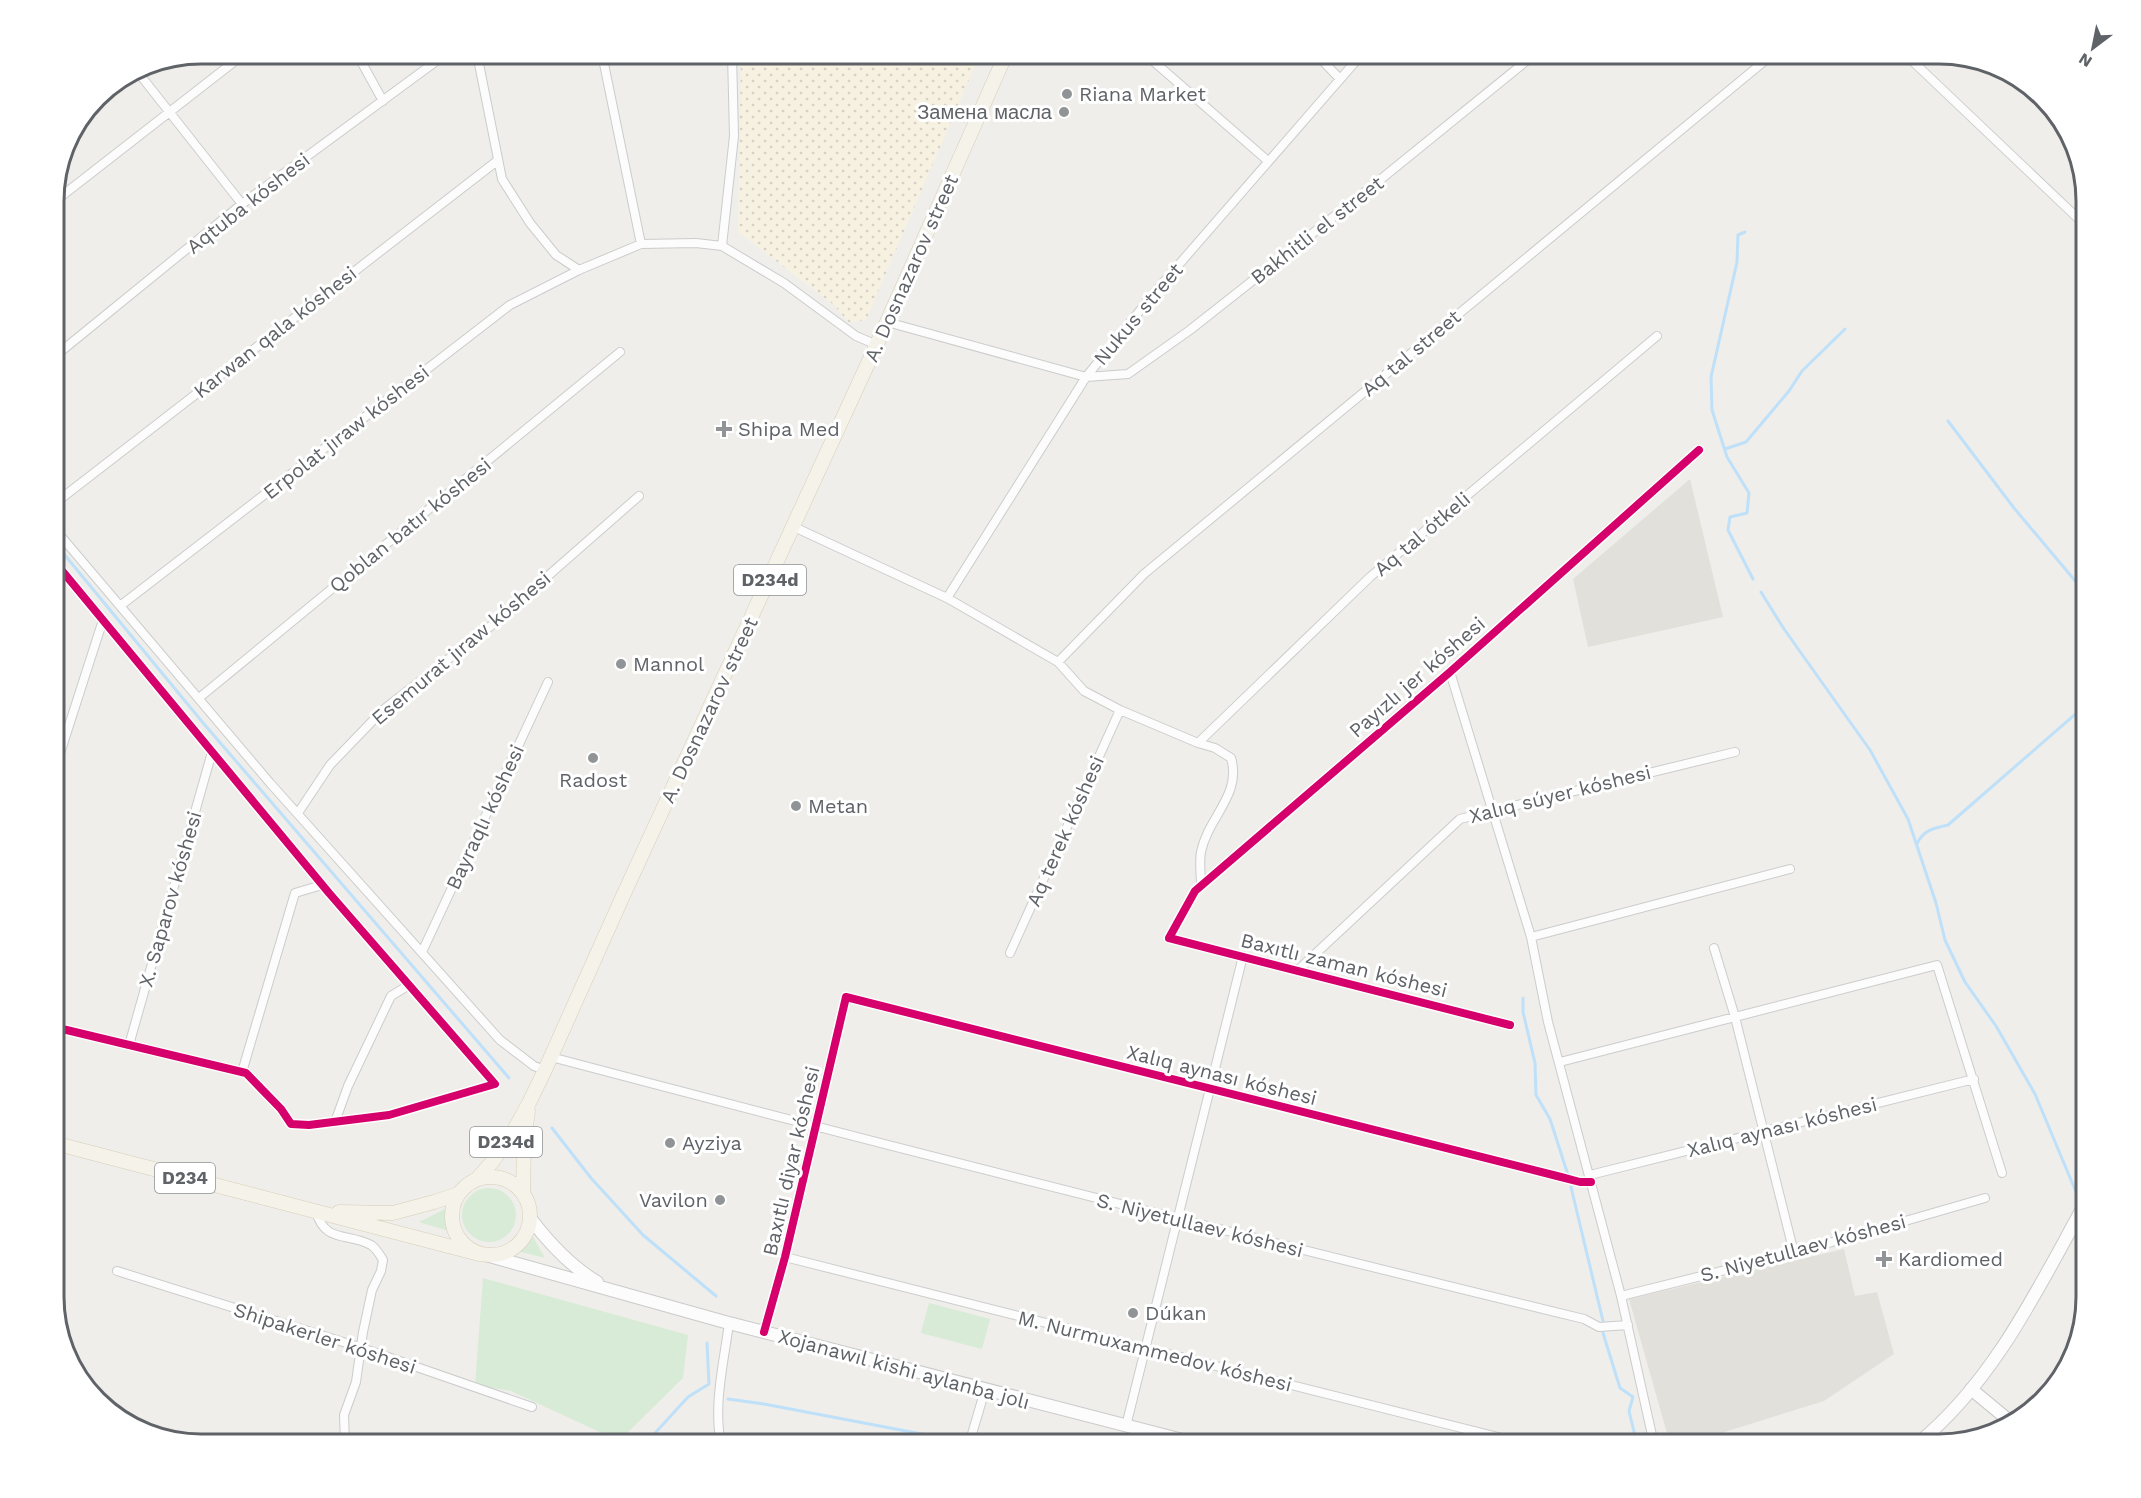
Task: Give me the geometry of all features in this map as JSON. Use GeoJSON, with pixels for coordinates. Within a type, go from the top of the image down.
{"type":"FeatureCollection","features":[{"type":"Feature","properties":{"kind":"main road","name":"A. Dosnazarov street"},"geometry":{"type":"LineString","coordinates":[[530,1103],[877,345],[1002,64]]}},
{"type":"Feature","properties":{"kind":"main road","name":"D234d"},"geometry":{"type":"LineString","coordinates":[[478,1178],[513,1132],[530,1103]]}},
{"type":"Feature","properties":{"kind":"main road","name":"D234d"},"geometry":{"type":"LineString","coordinates":[[523,1193],[524,1142],[530,1103]]}},
{"type":"Feature","properties":{"kind":"main road","name":"Xojanawıl kishi aylanba jolı"},"geometry":{"type":"LineString","coordinates":[[65,1146],[483,1255],[729,1323],[1158,1434]]}},
{"type":"Feature","properties":{"kind":"main road"},"geometry":{"type":"LineString","coordinates":[[458,1194],[466,1184],[478,1178],[490,1176],[503,1178],[523,1193]]}},
{"type":"Feature","properties":{"kind":"main road","name":"D234"},"geometry":{"type":"LineString","coordinates":[[523,1193],[529,1205],[530,1218]]}},
{"type":"Feature","properties":{"kind":"main road","name":"D234"},"geometry":{"type":"LineString","coordinates":[[458,1194],[452,1205],[453,1229],[459,1240],[468,1248],[483,1255]]}},
{"type":"Feature","properties":{"kind":"main road","name":"Xojanawıl kishi aylanba jolı"},"geometry":{"type":"LineString","coordinates":[[316,1212],[393,1213],[458,1194]]}},
{"type":"Feature","properties":{"kind":"main road"},"geometry":{"type":"LineString","coordinates":[[483,1255],[499,1255],[516,1246],[528,1231],[530,1218]]}},
{"type":"Feature","properties":{"kind":"main road","name":"Xojanawıl kishi aylanba jolı"},"geometry":{"type":"LineString","coordinates":[[530,1218],[546,1239],[568,1260],[585,1275],[611,1290]]}},
{"type":"Feature","properties":{"kind":"main road"},"geometry":{"type":"LineString","coordinates":[[1929,1434],[1971,1389],[2012,1335],[2076,1220]]}},
{"type":"Feature","properties":{"kind":"main road"},"geometry":{"type":"LineString","coordinates":[[1971,1389],[2004,1417]]}},
{"type":"Feature","properties":{"kind":"street"},"geometry":{"type":"LineString","coordinates":[[65,193],[231,64]]}},
{"type":"Feature","properties":{"kind":"street"},"geometry":{"type":"LineString","coordinates":[[362,64],[382,101]]}},
{"type":"Feature","properties":{"kind":"street","name":"Aqtuba kóshesi"},"geometry":{"type":"LineString","coordinates":[[65,348],[243,204],[432,64]]}},
{"type":"Feature","properties":{"kind":"street"},"geometry":{"type":"LineString","coordinates":[[479,64],[502,178],[530,223],[556,255],[579,270]]}},
{"type":"Feature","properties":{"kind":"street"},"geometry":{"type":"LineString","coordinates":[[604,64],[641,244],[696,243],[722,246],[784,283],[856,336],[877,345]]}},
{"type":"Feature","properties":{"kind":"street"},"geometry":{"type":"LineString","coordinates":[[722,246],[734,136],[732,64]]}},
{"type":"Feature","properties":{"kind":"street"},"geometry":{"type":"LineString","coordinates":[[1156,64],[1268,161]]}},
{"type":"Feature","properties":{"kind":"street"},"geometry":{"type":"LineString","coordinates":[[1326,64],[1340,79]]}},
{"type":"Feature","properties":{"kind":"street","name":"Nukus street"},"geometry":{"type":"LineString","coordinates":[[947,598],[1086,377],[1155,292],[1353,64]]}},
{"type":"Feature","properties":{"kind":"street","name":"Bakhitli el street"},"geometry":{"type":"LineString","coordinates":[[887,322],[1086,377],[1128,374],[1190,330],[1523,64]]}},
{"type":"Feature","properties":{"kind":"street","name":"Aq tal street"},"geometry":{"type":"LineString","coordinates":[[1058,662],[1144,574],[1761,64]]}},
{"type":"Feature","properties":{"kind":"street"},"geometry":{"type":"LineString","coordinates":[[1916,64],[2076,216]]}},
{"type":"Feature","properties":{"kind":"street"},"geometry":{"type":"LineString","coordinates":[[142,78],[243,204]]}},
{"type":"Feature","properties":{"kind":"street","name":"Karwan qala kóshesi"},"geometry":{"type":"LineString","coordinates":[[65,495],[497,160]]}},
{"type":"Feature","properties":{"kind":"street","name":"Erpolat jıraw kóshesi"},"geometry":{"type":"LineString","coordinates":[[120,606],[510,305],[579,270],[641,244]]}},
{"type":"Feature","properties":{"kind":"street","name":"Aq tal ótkeli"},"geometry":{"type":"LineString","coordinates":[[1197,743],[1370,577],[1657,336]]}},
{"type":"Feature","properties":{"kind":"street","name":"Qoblan batır kóshesi"},"geometry":{"type":"LineString","coordinates":[[199,698],[620,352]]}},
{"type":"Feature","properties":{"kind":"street","name":"Payızlı jer kóshesi"},"geometry":{"type":"LineString","coordinates":[[1169,938],[1195,891],[1201,885],[1450,672],[1699,450]]}},
{"type":"Feature","properties":{"kind":"street","name":"Esemurat jıraw kóshesi"},"geometry":{"type":"LineString","coordinates":[[298,813],[330,765],[383,710],[492,625],[639,496]]}},
{"type":"Feature","properties":{"kind":"street"},"geometry":{"type":"LineString","coordinates":[[794,527],[947,598],[1058,662],[1084,691],[1120,710],[1197,743],[1215,748],[1231,758],[1234,771],[1231,791],[1214,818],[1201,853],[1201,885]]}},
{"type":"Feature","properties":{"kind":"street"},"geometry":{"type":"LineString","coordinates":[[65,541],[270,783],[500,1040],[534,1066],[545,1070]]}},
{"type":"Feature","properties":{"kind":"street"},"geometry":{"type":"LineString","coordinates":[[65,574],[322,885],[495,1084],[389,1115],[309,1125],[291,1124],[281,1109],[246,1073],[65,1030]]}},
{"type":"Feature","properties":{"kind":"street"},"geometry":{"type":"LineString","coordinates":[[65,738],[103,620]]}},
{"type":"Feature","properties":{"kind":"street"},"geometry":{"type":"LineString","coordinates":[[1450,672],[1531,938],[1548,1022],[1621,1296],[1652,1434]]}},
{"type":"Feature","properties":{"kind":"street","name":"Bayraqlı kóshesi"},"geometry":{"type":"LineString","coordinates":[[422,952],[548,682]]}},
{"type":"Feature","properties":{"kind":"street","name":"Aq terek kóshesi"},"geometry":{"type":"LineString","coordinates":[[1010,953],[1120,710]]}},
{"type":"Feature","properties":{"kind":"street","name":"X. Saparov kóshesi"},"geometry":{"type":"LineString","coordinates":[[129,1046],[212,752]]}},
{"type":"Feature","properties":{"kind":"street","name":"Xalıq súyer kóshesi"},"geometry":{"type":"LineString","coordinates":[[1298,970],[1460,819],[1735,752]]}},
{"type":"Feature","properties":{"kind":"street"},"geometry":{"type":"LineString","coordinates":[[1531,938],[1790,869]]}},
{"type":"Feature","properties":{"kind":"street"},"geometry":{"type":"LineString","coordinates":[[242,1072],[295,893],[322,885]]}},
{"type":"Feature","properties":{"kind":"street","name":"Baxıtlı zaman kóshesi"},"geometry":{"type":"LineString","coordinates":[[1169,938],[1510,1025]]}},
{"type":"Feature","properties":{"kind":"street"},"geometry":{"type":"LineString","coordinates":[[1714,948],[1735,1017],[1794,1253]]}},
{"type":"Feature","properties":{"kind":"street"},"geometry":{"type":"LineString","coordinates":[[1126,1426],[1243,956]]}},
{"type":"Feature","properties":{"kind":"street"},"geometry":{"type":"LineString","coordinates":[[1560,1062],[1937,965],[2002,1173]]}},
{"type":"Feature","properties":{"kind":"street"},"geometry":{"type":"LineString","coordinates":[[335,1122],[348,1086],[391,996],[409,986]]}},
{"type":"Feature","properties":{"kind":"street","name":"Xalıq aynası kóshesi"},"geometry":{"type":"LineString","coordinates":[[846,997],[1580,1182],[1974,1079]]}},
{"type":"Feature","properties":{"kind":"street","name":"Baxıtlı diyar kóshesi"},"geometry":{"type":"LineString","coordinates":[[764,1332],[785,1257],[846,997]]}},
{"type":"Feature","properties":{"kind":"street","name":"S. Niyetullaev kóshesi"},"geometry":{"type":"LineString","coordinates":[[551,1057],[1177,1220],[1584,1319],[1599,1327],[1628,1325]]}},
{"type":"Feature","properties":{"kind":"street","name":"S. Niyetullaev kóshesi"},"geometry":{"type":"LineString","coordinates":[[1621,1296],[1794,1253],[1985,1198]]}},
{"type":"Feature","properties":{"kind":"street"},"geometry":{"type":"LineString","coordinates":[[316,1212],[320,1224],[328,1232],[372,1245],[383,1260],[381,1271],[372,1290],[356,1382],[344,1415],[345,1434]]}},
{"type":"Feature","properties":{"kind":"street","name":"M. Nurmuxammedov kóshesi"},"geometry":{"type":"LineString","coordinates":[[785,1257],[1485,1434]]}},
{"type":"Feature","properties":{"kind":"street","name":"Shipakerler kóshesi"},"geometry":{"type":"LineString","coordinates":[[117,1271],[362,1348],[532,1407]]}},
{"type":"Feature","properties":{"kind":"street"},"geometry":{"type":"LineString","coordinates":[[720,1434],[720,1385],[729,1323]]}},
{"type":"Feature","properties":{"kind":"street"},"geometry":{"type":"LineString","coordinates":[[972,1434],[985,1390]]}},
{"type":"Feature","properties":{"kind":"shaded area"},"geometry":{"type":"Polygon","coordinates":[[[1690,479],[1723,617],[1588,647],[1573,579],[1690,479]]]}},
{"type":"Feature","properties":{"kind":"shaded area"},"geometry":{"type":"Polygon","coordinates":[[[1844,1249],[1855,1296],[1877,1292],[1894,1354],[1824,1401],[1718,1434],[1667,1434],[1629,1299],[1844,1249]]]}},
{"type":"Feature","properties":{"kind":"green space"},"geometry":{"type":"Polygon","coordinates":[[[489,1188],[499,1190],[508,1196],[514,1205],[516,1215],[514,1225],[508,1234],[499,1240],[489,1242],[479,1240],[470,1234],[464,1225],[462,1215],[464,1205],[470,1196],[479,1190],[489,1188]]]}},
{"type":"Feature","properties":{"kind":"green space"},"geometry":{"type":"Polygon","coordinates":[[[447,1208],[447,1219],[452,1232],[419,1222],[447,1208]]]}},
{"type":"Feature","properties":{"kind":"green space"},"geometry":{"type":"Polygon","coordinates":[[[532,1235],[545,1258],[517,1251],[532,1235]]]}},
{"type":"Feature","properties":{"kind":"green space"},"geometry":{"type":"Polygon","coordinates":[[[483,1278],[688,1335],[683,1378],[626,1434],[604,1434],[511,1391],[475,1385],[483,1278]]]}},
{"type":"Feature","properties":{"kind":"green space"},"geometry":{"type":"Polygon","coordinates":[[[929,1303],[990,1319],[982,1349],[921,1333],[929,1303]]]}},
{"type":"Feature","properties":{"kind":"sand"},"geometry":{"type":"Polygon","coordinates":[[[741,64],[976,64],[866,320],[848,322],[834,305],[738,232],[741,64]]]}},
{"type":"Feature","properties":{"kind":"waterway"},"geometry":{"type":"LineString","coordinates":[[1745,232],[1738,235],[1737,262],[1711,377],[1712,410],[1727,457],[1749,493],[1747,513],[1730,517],[1728,530],[1753,579]]}},
{"type":"Feature","properties":{"kind":"waterway"},"geometry":{"type":"LineString","coordinates":[[1725,449],[1746,442],[1789,391],[1802,371],[1845,329]]}},
{"type":"Feature","properties":{"kind":"waterway"},"geometry":{"type":"LineString","coordinates":[[1948,421],[2014,508],[2076,582]]}},
{"type":"Feature","properties":{"kind":"waterway"},"geometry":{"type":"LineString","coordinates":[[65,555],[204,724],[509,1078]]}},
{"type":"Feature","properties":{"kind":"waterway"},"geometry":{"type":"LineString","coordinates":[[1761,592],[1784,629],[1870,750],[1908,819],[1936,903],[1945,940],[1965,982],[1996,1026],[2035,1094],[2076,1192]]}},
{"type":"Feature","properties":{"kind":"waterway"},"geometry":{"type":"LineString","coordinates":[[1917,844],[1926,833],[1948,825],[2076,714]]}},
{"type":"Feature","properties":{"kind":"waterway"},"geometry":{"type":"LineString","coordinates":[[1523,998],[1523,1012],[1535,1063],[1536,1095],[1550,1119],[1568,1175]]}},
{"type":"Feature","properties":{"kind":"waterway"},"geometry":{"type":"LineString","coordinates":[[552,1128],[591,1178],[643,1235],[716,1296]]}},
{"type":"Feature","properties":{"kind":"waterway"},"geometry":{"type":"LineString","coordinates":[[1571,1187],[1603,1321]]}},
{"type":"Feature","properties":{"kind":"waterway"},"geometry":{"type":"LineString","coordinates":[[1603,1333],[1620,1388],[1633,1397],[1629,1411],[1635,1434]]}},
{"type":"Feature","properties":{"kind":"waterway"},"geometry":{"type":"LineString","coordinates":[[654,1434],[688,1397],[709,1384],[707,1343]]}},
{"type":"Feature","properties":{"kind":"waterway"},"geometry":{"type":"LineString","coordinates":[[728,1399],[922,1434]]}},
{"type":"Feature","properties":{"kind":"cycle path"},"geometry":{"type":"LineString","coordinates":[[1510,1025],[1169,938],[1195,891],[1450,672],[1699,450]]}},
{"type":"Feature","properties":{"kind":"cycle path"},"geometry":{"type":"LineString","coordinates":[[65,574],[329,893],[495,1084],[389,1115],[309,1125],[291,1124],[281,1109],[246,1073],[65,1030]]}},
{"type":"Feature","properties":{"kind":"cycle path"},"geometry":{"type":"LineString","coordinates":[[764,1332],[785,1257],[846,997],[1580,1182],[1591,1182]]}},
{"type":"Feature","properties":{"kind":"place","name":"Riana Market"},"geometry":{"type":"Point","coordinates":[1067,94]}},
{"type":"Feature","properties":{"kind":"place","name":"Замена масла"},"geometry":{"type":"Point","coordinates":[1064,112]}},
{"type":"Feature","properties":{"kind":"place","name":"Shipa Med"},"geometry":{"type":"Point","coordinates":[724,429]}},
{"type":"Feature","properties":{"kind":"place","name":"Mannol"},"geometry":{"type":"Point","coordinates":[621,664]}},
{"type":"Feature","properties":{"kind":"place","name":"Radost"},"geometry":{"type":"Point","coordinates":[593,758]}},
{"type":"Feature","properties":{"kind":"place","name":"Metan"},"geometry":{"type":"Point","coordinates":[796,806]}},
{"type":"Feature","properties":{"kind":"place","name":"Ayziya"},"geometry":{"type":"Point","coordinates":[670,1143]}},
{"type":"Feature","properties":{"kind":"place","name":"Vavilon"},"geometry":{"type":"Point","coordinates":[720,1200]}},
{"type":"Feature","properties":{"kind":"place","name":"Kardiomed"},"geometry":{"type":"Point","coordinates":[1884,1259]}},
{"type":"Feature","properties":{"kind":"place","name":"Dúkan"},"geometry":{"type":"Point","coordinates":[1133,1313]}}]}
